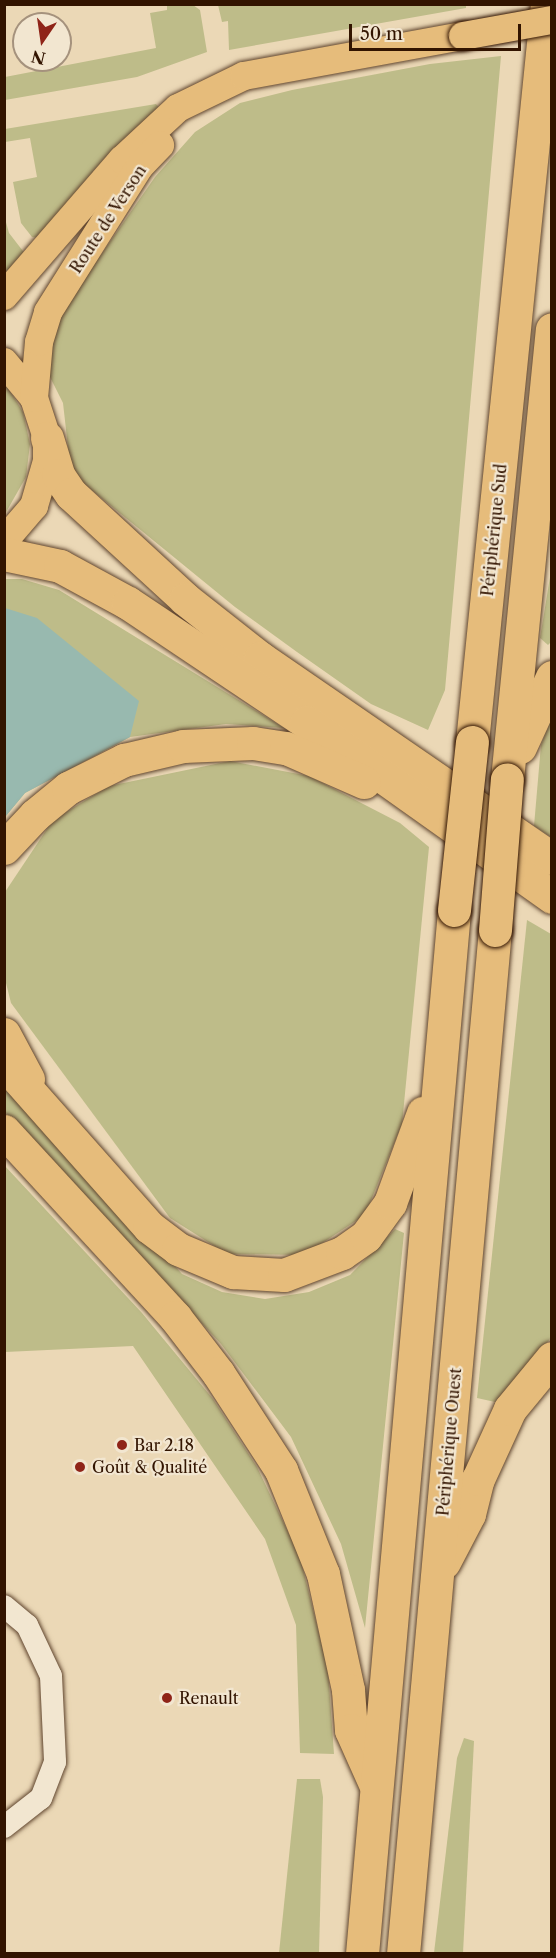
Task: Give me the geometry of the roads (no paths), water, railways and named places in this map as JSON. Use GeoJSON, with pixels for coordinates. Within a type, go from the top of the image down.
{"type":"FeatureCollection","features":[{"type":"Feature","properties":{"kind":"highway","name":"Périphérique Sud"},"geometry":{"type":"LineString","coordinates":[[441,1054],[547,4]]}},
{"type":"Feature","properties":{"kind":"highway"},"geometry":{"type":"LineString","coordinates":[[507,779],[552,329]]}},
{"type":"Feature","properties":{"kind":"highway"},"geometry":{"type":"LineString","coordinates":[[47,438],[58,475],[71,494],[185,599],[260,658],[552,859]]}},
{"type":"Feature","properties":{"kind":"highway"},"geometry":{"type":"LineString","coordinates":[[4,554],[60,566],[128,603],[306,722],[552,897]]}},
{"type":"Feature","properties":{"kind":"highway"},"geometry":{"type":"LineString","coordinates":[[507,779],[552,677]]}},
{"type":"Feature","properties":{"kind":"highway"},"geometry":{"type":"LineString","coordinates":[[4,848],[35,815],[68,788],[124,760],[183,746],[253,743],[286,748],[340,769],[552,902]]}},
{"type":"Feature","properties":{"kind":"highway","name":"Périphérique Ouest"},"geometry":{"type":"LineString","coordinates":[[403,1953],[507,779]]}},
{"type":"Feature","properties":{"kind":"highway"},"geometry":{"type":"LineString","coordinates":[[4,1034],[43,1107]]}},
{"type":"Feature","properties":{"kind":"highway"},"geometry":{"type":"LineString","coordinates":[[4,1063],[150,1227],[178,1249],[233,1272],[284,1275],[342,1253],[366,1236],[390,1203],[441,1054]]}},
{"type":"Feature","properties":{"kind":"highway"},"geometry":{"type":"LineString","coordinates":[[362,1953],[441,1054]]}},
{"type":"Feature","properties":{"kind":"highway"},"geometry":{"type":"LineString","coordinates":[[4,1131],[175,1317],[218,1373],[281,1470],[324,1574],[344,1671],[351,1730],[377,1788]]}},
{"type":"Feature","properties":{"kind":"highway"},"geometry":{"type":"LineString","coordinates":[[437,1577],[469,1514],[478,1479],[510,1409],[552,1358]]}},
{"type":"Feature","properties":{"kind":"main road","name":"Route de Verson"},"geometry":{"type":"LineString","coordinates":[[4,296],[148,132],[178,108],[225,82],[552,20]]}},
{"type":"Feature","properties":{"kind":"main road","name":"Route de Verson"},"geometry":{"type":"LineString","coordinates":[[34,398],[39,342],[48,312],[140,166],[198,113],[280,70]]}},
{"type":"Feature","properties":{"kind":"main road"},"geometry":{"type":"LineString","coordinates":[[4,362],[34,398],[47,438],[43,484],[27,516],[4,541]]}},
{"type":"Feature","properties":{"kind":"street"},"geometry":{"type":"LineString","coordinates":[[4,1606],[27,1625],[51,1676],[55,1762],[41,1798],[4,1827]]}},
{"type":"Feature","properties":{"kind":"water"},"geometry":{"type":"Polygon","coordinates":[[[5,608],[37,618],[139,701],[130,737],[25,793],[5,817],[5,608]]]}},
{"type":"Feature","properties":{"kind":"place","name":"Bar 2.18"},"geometry":{"type":"Point","coordinates":[122,1445]}},
{"type":"Feature","properties":{"kind":"place","name":"Goût & Qualité"},"geometry":{"type":"Point","coordinates":[80,1467]}},
{"type":"Feature","properties":{"kind":"place","name":"Renault"},"geometry":{"type":"Point","coordinates":[167,1698]}}]}
